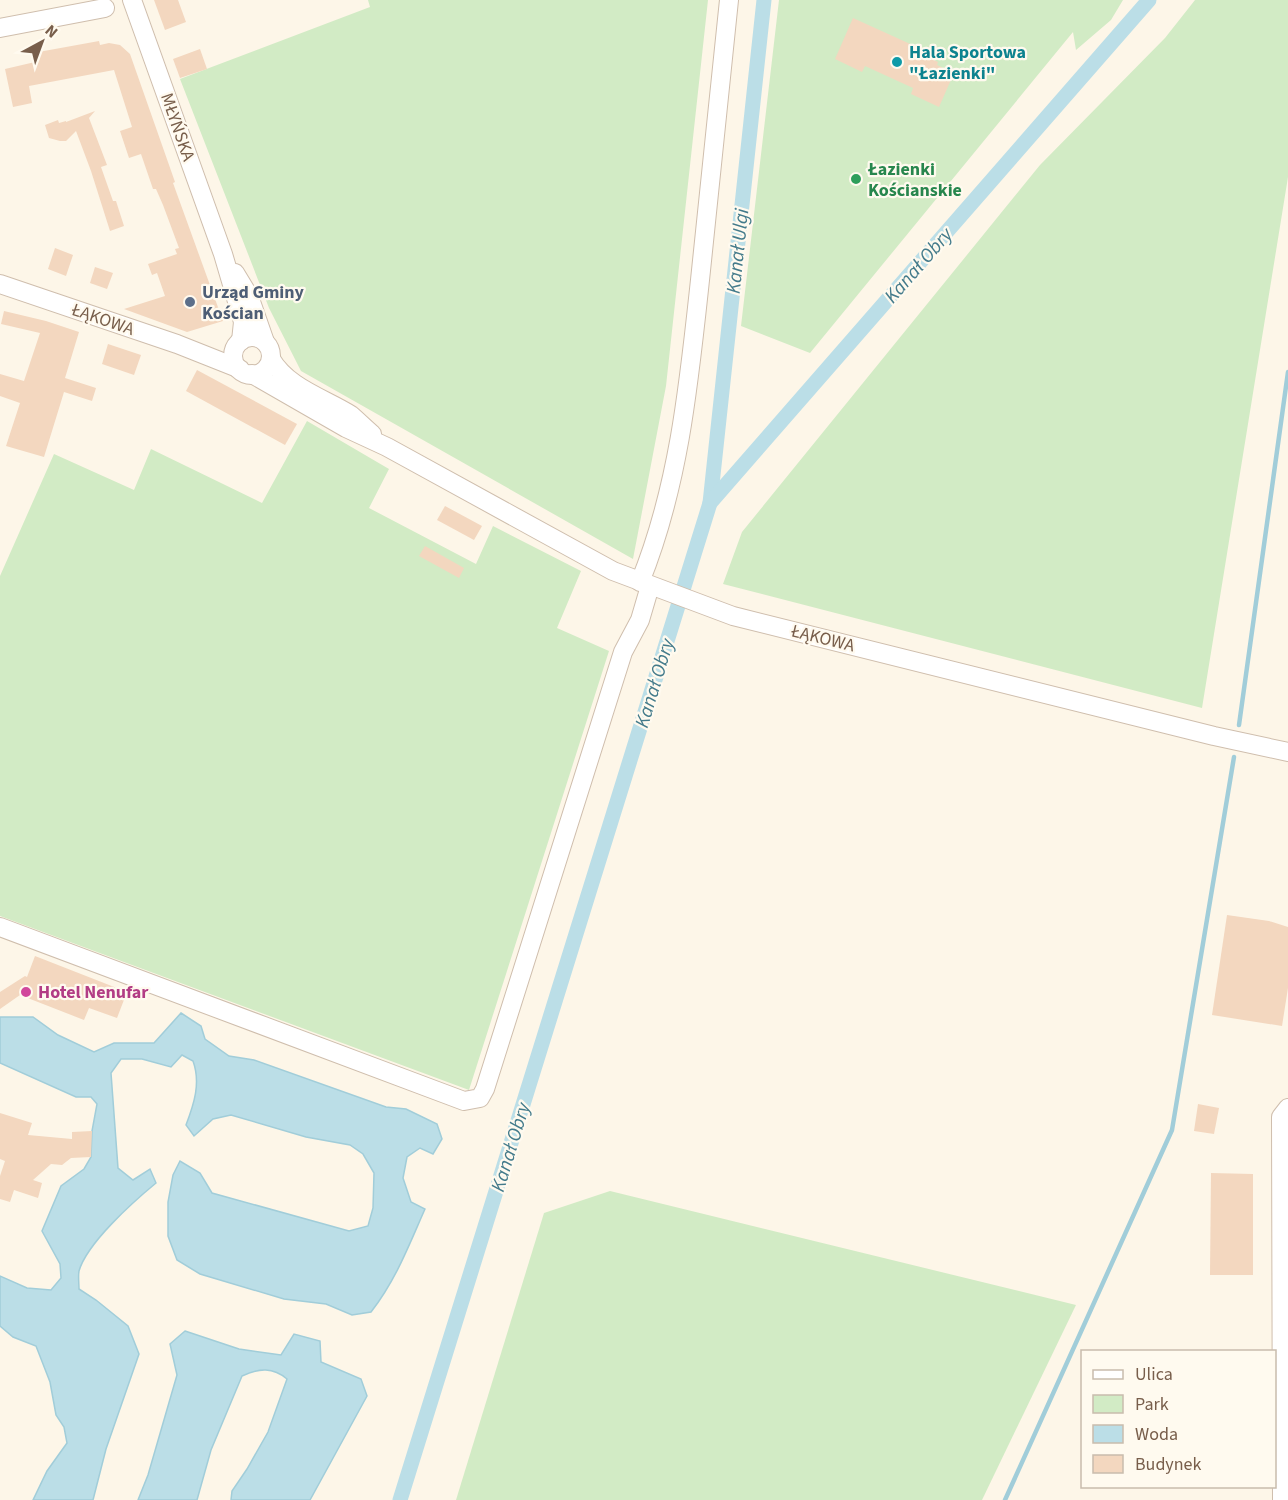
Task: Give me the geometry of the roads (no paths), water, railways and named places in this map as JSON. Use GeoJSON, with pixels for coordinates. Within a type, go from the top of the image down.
{"type":"FeatureCollection","features":[{"type":"Feature","properties":{"kind":"street","name":"MŁYŃSKA"},"geometry":{"type":"LineString","coordinates":[[132,0],[223,254],[243,322],[239,343]]}},
{"type":"Feature","properties":{"kind":"street"},"geometry":{"type":"LineString","coordinates":[[0,927],[464,1101],[480,1098],[489,1078],[623,652],[640,620],[648,585],[647,564],[671,483],[687,402],[729,0]]}},
{"type":"Feature","properties":{"kind":"street"},"geometry":{"type":"LineString","coordinates":[[0,28],[105,8]]}},
{"type":"Feature","properties":{"kind":"street","name":"MŁYŃSKA"},"geometry":{"type":"LineString","coordinates":[[223,254],[249,296],[265,342]]}},
{"type":"Feature","properties":{"kind":"street","name":"ŁĄKOWA"},"geometry":{"type":"LineString","coordinates":[[0,284],[207,355],[246,372],[346,429],[387,447],[596,562],[709,608],[733,616],[1214,736],[1288,752]]}},
{"type":"Feature","properties":{"kind":"street"},"geometry":{"type":"LineString","coordinates":[[207,355],[253,337],[265,342],[269,347],[271,359],[264,370],[246,372],[234,358],[239,343]]}},
{"type":"Feature","properties":{"kind":"street","name":"ŁĄKOWA"},"geometry":{"type":"LineString","coordinates":[[271,359],[275,366],[297,385],[352,416],[387,447]]}},
{"type":"Feature","properties":{"kind":"street"},"geometry":{"type":"LineString","coordinates":[[1282,1500],[1281,1118],[1288,1108]]}},
{"type":"Feature","properties":{"kind":"water"},"geometry":{"type":"Polygon","coordinates":[[[181,1013],[201,1026],[205,1039],[229,1056],[254,1060],[386,1107],[406,1109],[437,1124],[442,1139],[433,1154],[420,1148],[407,1157],[403,1178],[411,1202],[425,1209],[395,1275],[371,1312],[352,1315],[326,1304],[284,1299],[200,1274],[177,1260],[168,1236],[168,1202],[173,1175],[180,1161],[200,1173],[212,1193],[349,1231],[368,1226],[373,1208],[374,1173],[363,1154],[350,1145],[306,1137],[231,1115],[213,1119],[194,1136],[186,1125],[194,1101],[196,1085],[193,1061],[182,1055],[171,1067],[142,1059],[121,1059],[111,1073],[118,1168],[133,1180],[150,1169],[156,1183],[112,1224],[91,1248],[79,1271],[79,1289],[128,1326],[139,1354],[106,1449],[93,1500],[33,1500],[47,1471],[67,1443],[64,1427],[56,1415],[50,1382],[36,1346],[13,1337],[0,1326],[0,1276],[27,1288],[51,1290],[61,1278],[60,1264],[42,1231],[61,1186],[84,1169],[91,1157],[92,1131],[97,1104],[91,1097],[76,1097],[0,1063],[0,1017],[33,1017],[58,1035],[94,1052],[114,1043],[154,1043],[181,1013]]]}},
{"type":"Feature","properties":{"kind":"water"},"geometry":{"type":"Polygon","coordinates":[[[185,1331],[239,1349],[281,1355],[294,1334],[320,1341],[321,1362],[361,1379],[367,1396],[310,1500],[231,1500],[232,1491],[268,1432],[287,1379],[276,1372],[266,1370],[254,1371],[242,1376],[211,1450],[197,1500],[138,1500],[148,1475],[177,1375],[170,1344],[185,1331]]]}},
{"type":"Feature","properties":{"kind":"waterway","name":"Kanał Ulgi"},"geometry":{"type":"LineString","coordinates":[[710,503],[764,0]]}},
{"type":"Feature","properties":{"kind":"waterway","name":"Kanał Obry"},"geometry":{"type":"LineString","coordinates":[[400,1500],[710,503],[1149,0]]}},
{"type":"Feature","properties":{"kind":"waterway"},"geometry":{"type":"LineString","coordinates":[[1239,725],[1288,372]]}},
{"type":"Feature","properties":{"kind":"waterway"},"geometry":{"type":"LineString","coordinates":[[1005,1500],[1172,1130],[1234,757]]}},
{"type":"Feature","properties":{"kind":"place","name":"Hala Sportowa \"Łazienki\""},"geometry":{"type":"Point","coordinates":[897,62]}},
{"type":"Feature","properties":{"kind":"place","name":"Łazienki Kościanskie"},"geometry":{"type":"Point","coordinates":[856,179]}},
{"type":"Feature","properties":{"kind":"place","name":"Urząd Gminy Kościan"},"geometry":{"type":"Point","coordinates":[190,302]}},
{"type":"Feature","properties":{"kind":"place","name":"Hotel Nenufar"},"geometry":{"type":"Point","coordinates":[26,992]}}]}
